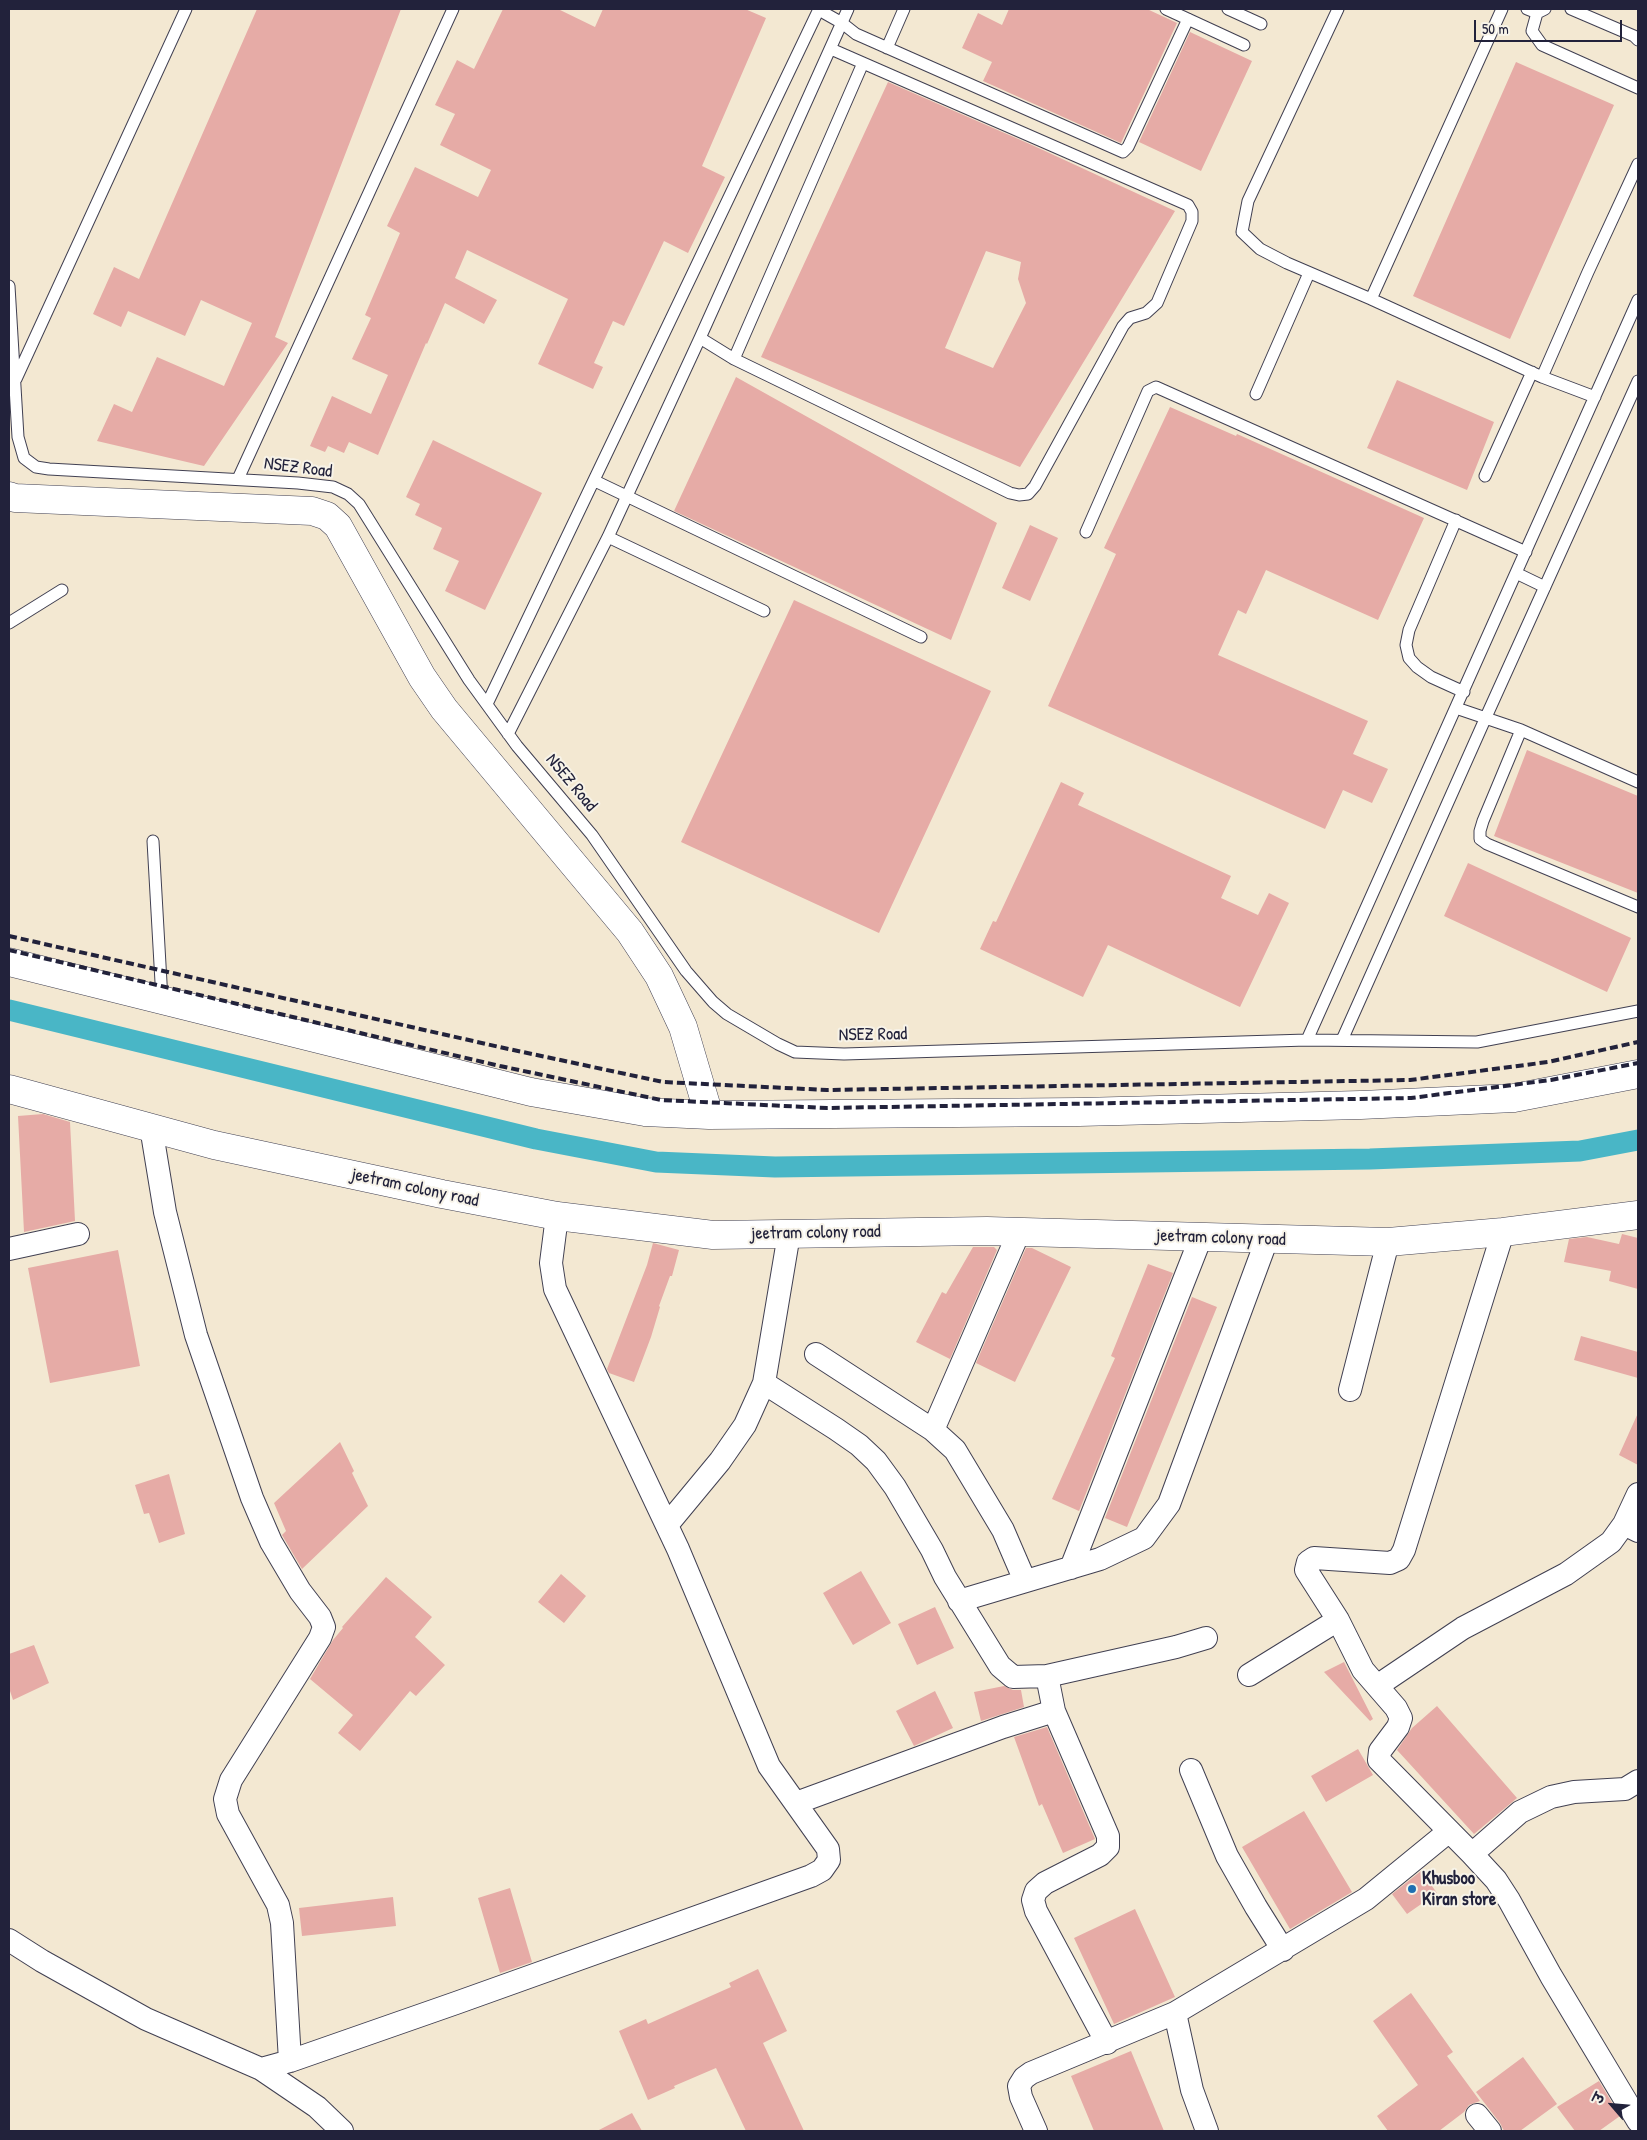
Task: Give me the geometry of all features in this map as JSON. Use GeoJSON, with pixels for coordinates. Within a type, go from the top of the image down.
{"type":"FeatureCollection","features":[{"type":"Feature","properties":{"kind":"street"},"geometry":{"type":"LineString","coordinates":[[9,496],[25,499],[312,511],[327,516],[338,526],[422,677],[439,702],[630,932],[659,976],[683,1027],[709,1116]]}},
{"type":"Feature","properties":{"kind":"street"},"geometry":{"type":"LineString","coordinates":[[9,962],[531,1092],[646,1112],[709,1116],[1079,1112],[1361,1105],[1495,1099],[1552,1092],[1638,1074]]}},
{"type":"Feature","properties":{"kind":"street","name":"jeetram colony road"},"geometry":{"type":"LineString","coordinates":[[9,1088],[214,1144],[306,1165],[558,1216],[713,1235],[1019,1232],[1388,1242],[1503,1232],[1638,1215]]}},
{"type":"Feature","properties":{"kind":"street"},"geometry":{"type":"LineString","coordinates":[[151,1127],[164,1212],[196,1335],[252,1498],[271,1542],[324,1627],[320,1638],[231,1780],[226,1799],[228,1814],[278,1905],[282,1923],[290,2061]]}},
{"type":"Feature","properties":{"kind":"street"},"geometry":{"type":"LineString","coordinates":[[261,2069],[290,2061],[811,1876],[822,1870],[829,1860],[828,1849],[769,1766],[667,1524],[554,1289],[550,1263],[558,1216]]}},
{"type":"Feature","properties":{"kind":"street"},"geometry":{"type":"LineString","coordinates":[[933,1430],[1019,1232]]}},
{"type":"Feature","properties":{"kind":"street"},"geometry":{"type":"LineString","coordinates":[[1503,1232],[1404,1550],[1399,1558],[1390,1563],[1314,1558],[1308,1562],[1306,1570],[1338,1620],[1363,1670],[1396,1708],[1401,1718],[1398,1727],[1380,1751],[1379,1760],[1496,1880],[1638,2121]]}},
{"type":"Feature","properties":{"kind":"street"},"geometry":{"type":"LineString","coordinates":[[9,1249],[78,1234]]}},
{"type":"Feature","properties":{"kind":"street"},"geometry":{"type":"LineString","coordinates":[[667,1524],[720,1461],[745,1425],[764,1383],[789,1234]]}},
{"type":"Feature","properties":{"kind":"street"},"geometry":{"type":"LineString","coordinates":[[1071,1568],[1201,1237]]}},
{"type":"Feature","properties":{"kind":"street"},"geometry":{"type":"LineString","coordinates":[[959,1601],[1100,1559],[1144,1538],[1169,1504],[1267,1239]]}},
{"type":"Feature","properties":{"kind":"street"},"geometry":{"type":"LineString","coordinates":[[1350,1390],[1388,1242]]}},
{"type":"Feature","properties":{"kind":"street"},"geometry":{"type":"LineString","coordinates":[[816,1354],[933,1430],[955,1450],[1003,1530],[1025,1581]]}},
{"type":"Feature","properties":{"kind":"street"},"geometry":{"type":"LineString","coordinates":[[764,1383],[860,1445],[876,1461],[895,1487],[959,1601],[1000,1666],[1013,1677],[1047,1676],[1176,1647],[1206,1638]]}},
{"type":"Feature","properties":{"kind":"street"},"geometry":{"type":"LineString","coordinates":[[1377,1686],[1463,1628],[1566,1574],[1631,1528],[1638,1494]]}},
{"type":"Feature","properties":{"kind":"street"},"geometry":{"type":"LineString","coordinates":[[1249,1675],[1338,1620]]}},
{"type":"Feature","properties":{"kind":"street"},"geometry":{"type":"LineString","coordinates":[[1047,1676],[1054,1711],[1108,1836],[1108,1846],[1100,1855],[1045,1883],[1036,1891],[1033,1900],[1036,1911],[1107,2043]]}},
{"type":"Feature","properties":{"kind":"street"},"geometry":{"type":"LineString","coordinates":[[796,1803],[1003,1727],[1054,1711]]}},
{"type":"Feature","properties":{"kind":"street"},"geometry":{"type":"LineString","coordinates":[[1191,1770],[1227,1856],[1283,1950]]}},
{"type":"Feature","properties":{"kind":"street"},"geometry":{"type":"LineString","coordinates":[[1472,1854],[1520,1812],[1551,1797],[1574,1792],[1625,1789],[1638,1781]]}},
{"type":"Feature","properties":{"kind":"street"},"geometry":{"type":"LineString","coordinates":[[1036,2131],[1021,2097],[1019,2086],[1024,2078],[1031,2073],[1107,2043],[1174,2013],[1283,1950],[1366,1899],[1448,1832]]}},
{"type":"Feature","properties":{"kind":"street"},"geometry":{"type":"LineString","coordinates":[[9,1940],[42,1961],[146,2019],[261,2069],[317,2107],[342,2131]]}},
{"type":"Feature","properties":{"kind":"street"},"geometry":{"type":"LineString","coordinates":[[1174,2013],[1192,2090],[1207,2131]]}},
{"type":"Feature","properties":{"kind":"lane"},"geometry":{"type":"LineString","coordinates":[[15,380],[186,9]]}},
{"type":"Feature","properties":{"kind":"lane"},"geometry":{"type":"LineString","coordinates":[[238,479],[454,9]]}},
{"type":"Feature","properties":{"kind":"lane"},"geometry":{"type":"LineString","coordinates":[[486,704],[595,481],[819,9],[856,34],[1123,152],[1128,147],[1188,19]]}},
{"type":"Feature","properties":{"kind":"lane"},"geometry":{"type":"LineString","coordinates":[[508,734],[608,537],[848,9]]}},
{"type":"Feature","properties":{"kind":"lane"},"geometry":{"type":"LineString","coordinates":[[886,48],[904,9]]}},
{"type":"Feature","properties":{"kind":"lane"},"geometry":{"type":"LineString","coordinates":[[1166,9],[1244,45]]}},
{"type":"Feature","properties":{"kind":"lane"},"geometry":{"type":"LineString","coordinates":[[1228,9],[1261,24]]}},
{"type":"Feature","properties":{"kind":"lane"},"geometry":{"type":"LineString","coordinates":[[1338,9],[1248,201],[1242,232],[1260,250],[1309,273],[1537,374],[1595,397]]}},
{"type":"Feature","properties":{"kind":"lane"},"geometry":{"type":"LineString","coordinates":[[1371,299],[1502,9]]}},
{"type":"Feature","properties":{"kind":"lane"},"geometry":{"type":"LineString","coordinates":[[1570,9],[1634,36],[1638,40]]}},
{"type":"Feature","properties":{"kind":"lane"},"geometry":{"type":"LineString","coordinates":[[1537,10],[1532,31],[1542,46],[1638,88]]}},
{"type":"Feature","properties":{"kind":"lane"},"geometry":{"type":"LineString","coordinates":[[700,338],[734,359],[1010,493],[1019,495],[1028,494],[1035,486],[1123,326],[1130,318],[1146,313],[1157,303],[1192,221],[1192,212],[1188,205],[831,48]]}},
{"type":"Feature","properties":{"kind":"lane"},"geometry":{"type":"LineString","coordinates":[[734,359],[863,63]]}},
{"type":"Feature","properties":{"kind":"lane"},"geometry":{"type":"LineString","coordinates":[[1484,476],[1588,272],[1638,164]]}},
{"type":"Feature","properties":{"kind":"lane"},"geometry":{"type":"LineString","coordinates":[[1256,394],[1309,273]]}},
{"type":"Feature","properties":{"kind":"lane","name":"NSEZ Road"},"geometry":{"type":"LineString","coordinates":[[9,286],[20,448],[24,458],[36,467],[326,486],[348,494],[359,504],[426,614],[486,704],[508,734],[592,835],[698,987],[727,1014],[757,1033],[795,1052],[844,1054],[1308,1040],[1477,1042],[1638,1011]]}},
{"type":"Feature","properties":{"kind":"lane"},"geometry":{"type":"LineString","coordinates":[[1308,1040],[1638,300]]}},
{"type":"Feature","properties":{"kind":"lane"},"geometry":{"type":"LineString","coordinates":[[1342,1040],[1638,381]]}},
{"type":"Feature","properties":{"kind":"lane"},"geometry":{"type":"LineString","coordinates":[[1086,532],[1148,391],[1156,387],[1526,552]]}},
{"type":"Feature","properties":{"kind":"lane"},"geometry":{"type":"LineString","coordinates":[[595,481],[921,637]]}},
{"type":"Feature","properties":{"kind":"lane"},"geometry":{"type":"LineString","coordinates":[[1456,520],[1409,630],[1406,646],[1409,658],[1417,667],[1431,677],[1464,692]]}},
{"type":"Feature","properties":{"kind":"lane"},"geometry":{"type":"LineString","coordinates":[[608,537],[764,611]]}},
{"type":"Feature","properties":{"kind":"lane"},"geometry":{"type":"LineString","coordinates":[[1516,573],[1545,587]]}},
{"type":"Feature","properties":{"kind":"lane"},"geometry":{"type":"LineString","coordinates":[[9,623],[62,590]]}},
{"type":"Feature","properties":{"kind":"lane"},"geometry":{"type":"LineString","coordinates":[[1456,708],[1521,730],[1638,782]]}},
{"type":"Feature","properties":{"kind":"lane"},"geometry":{"type":"LineString","coordinates":[[1521,730],[1483,821],[1480,839],[1487,844],[1638,907]]}},
{"type":"Feature","properties":{"kind":"lane"},"geometry":{"type":"LineString","coordinates":[[153,841],[162,1000]]}},
{"type":"Feature","properties":{"kind":"building"},"geometry":{"type":"Polygon","coordinates":[[[257,9],[401,9],[275,337],[288,343],[204,466],[97,441],[114,404],[132,412],[157,357],[224,386],[252,323],[201,300],[185,336],[128,311],[121,327],[93,314],[114,267],[139,279],[257,9]]]}},
{"type":"Feature","properties":{"kind":"building"},"geometry":{"type":"Polygon","coordinates":[[[503,9],[558,9],[595,27],[603,9],[745,9],[766,18],[702,166],[725,177],[688,253],[664,241],[624,326],[613,321],[594,363],[603,367],[593,389],[538,364],[568,299],[467,250],[455,278],[497,300],[484,324],[445,303],[378,455],[349,442],[344,453],[328,446],[325,452],[310,446],[332,396],[371,414],[388,375],[352,359],[371,318],[365,315],[400,233],[387,226],[415,167],[478,197],[491,170],[440,145],[455,114],[435,105],[457,60],[474,69],[503,9]]]}},
{"type":"Feature","properties":{"kind":"building"},"geometry":{"type":"Polygon","coordinates":[[[1009,9],[1147,9],[1177,23],[1121,143],[983,81],[992,62],[962,48],[978,13],[1002,25],[1009,9]]]}},
{"type":"Feature","properties":{"kind":"building"},"geometry":{"type":"Polygon","coordinates":[[[1190,32],[1252,61],[1201,171],[1139,142],[1190,32]]]}},
{"type":"Feature","properties":{"kind":"building"},"geometry":{"type":"Polygon","coordinates":[[[1516,62],[1614,105],[1510,339],[1413,296],[1516,62]]]}},
{"type":"Feature","properties":{"kind":"building"},"geometry":{"type":"Polygon","coordinates":[[[888,82],[1032,145],[1175,211],[1020,467],[761,357],[888,82]],[[986,251],[945,348],[993,368],[1026,303],[1018,279],[1021,262],[986,251]]]}},
{"type":"Feature","properties":{"kind":"building"},"geometry":{"type":"Polygon","coordinates":[[[736,377],[997,523],[951,640],[674,511],[736,377]]]}},
{"type":"Feature","properties":{"kind":"building"},"geometry":{"type":"Polygon","coordinates":[[[1397,380],[1494,422],[1467,490],[1367,448],[1397,380]]]}},
{"type":"Feature","properties":{"kind":"building"},"geometry":{"type":"Polygon","coordinates":[[[1170,407],[1236,436],[1237,434],[1424,518],[1378,620],[1266,570],[1246,614],[1238,610],[1218,655],[1368,721],[1353,754],[1388,769],[1372,803],[1343,790],[1325,829],[1048,706],[1116,554],[1104,548],[1170,407]]]}},
{"type":"Feature","properties":{"kind":"building"},"geometry":{"type":"Polygon","coordinates":[[[433,440],[542,493],[485,610],[445,591],[459,561],[433,549],[442,528],[415,515],[420,504],[406,497],[433,440]]]}},
{"type":"Feature","properties":{"kind":"building"},"geometry":{"type":"Polygon","coordinates":[[[1030,525],[1058,538],[1030,601],[1002,588],[1030,525]]]}},
{"type":"Feature","properties":{"kind":"building"},"geometry":{"type":"Polygon","coordinates":[[[794,600],[991,691],[879,933],[681,842],[794,600]]]}},
{"type":"Feature","properties":{"kind":"building"},"geometry":{"type":"Polygon","coordinates":[[[1527,750],[1638,796],[1638,893],[1494,836],[1527,750]]]}},
{"type":"Feature","properties":{"kind":"building"},"geometry":{"type":"Polygon","coordinates":[[[1061,782],[1084,793],[1078,805],[1231,876],[1221,898],[1258,915],[1269,893],[1289,903],[1240,1007],[1108,945],[1083,997],[980,949],[993,921],[996,922],[1061,782]]]}},
{"type":"Feature","properties":{"kind":"building"},"geometry":{"type":"Polygon","coordinates":[[[1468,863],[1631,938],[1607,992],[1444,916],[1468,863]]]}},
{"type":"Feature","properties":{"kind":"building"},"geometry":{"type":"Polygon","coordinates":[[[43,1114],[70,1122],[75,1221],[24,1232],[18,1116],[43,1114]]]}},
{"type":"Feature","properties":{"kind":"building"},"geometry":{"type":"Polygon","coordinates":[[[1622,1234],[1638,1238],[1638,1289],[1609,1281],[1611,1271],[1564,1262],[1569,1239],[1587,1237],[1619,1244],[1622,1234]]]}},
{"type":"Feature","properties":{"kind":"building"},"geometry":{"type":"Polygon","coordinates":[[[653,1243],[679,1250],[672,1276],[670,1276],[659,1306],[651,1337],[634,1382],[609,1373],[607,1369],[647,1265],[653,1243]]]}},
{"type":"Feature","properties":{"kind":"building"},"geometry":{"type":"Polygon","coordinates":[[[973,1247],[994,1247],[997,1250],[950,1359],[916,1342],[942,1292],[946,1294],[973,1247]]]}},
{"type":"Feature","properties":{"kind":"building"},"geometry":{"type":"Polygon","coordinates":[[[1026,1248],[1032,1248],[1071,1267],[1015,1382],[976,1363],[1026,1248]]]}},
{"type":"Feature","properties":{"kind":"building"},"geometry":{"type":"Polygon","coordinates":[[[118,1250],[140,1366],[50,1383],[28,1268],[118,1250]]]}},
{"type":"Feature","properties":{"kind":"building"},"geometry":{"type":"Polygon","coordinates":[[[1148,1264],[1173,1273],[1079,1511],[1052,1499],[1115,1358],[1111,1356],[1148,1264]]]}},
{"type":"Feature","properties":{"kind":"building"},"geometry":{"type":"Polygon","coordinates":[[[1192,1297],[1217,1307],[1127,1527],[1105,1518],[1192,1297]]]}},
{"type":"Feature","properties":{"kind":"building"},"geometry":{"type":"Polygon","coordinates":[[[1581,1336],[1638,1352],[1638,1378],[1574,1360],[1581,1336]]]}},
{"type":"Feature","properties":{"kind":"building"},"geometry":{"type":"Polygon","coordinates":[[[1638,1413],[1638,1465],[1619,1455],[1638,1413]]]}},
{"type":"Feature","properties":{"kind":"building"},"geometry":{"type":"Polygon","coordinates":[[[340,1442],[368,1506],[302,1569],[282,1535],[286,1531],[274,1503],[340,1442]]]}},
{"type":"Feature","properties":{"kind":"building"},"geometry":{"type":"Polygon","coordinates":[[[169,1474],[185,1534],[159,1543],[149,1513],[144,1514],[135,1485],[169,1474]]]}},
{"type":"Feature","properties":{"kind":"building"},"geometry":{"type":"Polygon","coordinates":[[[861,1571],[891,1623],[853,1645],[823,1593],[861,1571]]]}},
{"type":"Feature","properties":{"kind":"building"},"geometry":{"type":"Polygon","coordinates":[[[561,1574],[586,1596],[564,1623],[538,1602],[561,1574]]]}},
{"type":"Feature","properties":{"kind":"building"},"geometry":{"type":"Polygon","coordinates":[[[386,1577],[432,1617],[415,1637],[445,1665],[416,1696],[410,1691],[360,1751],[338,1733],[353,1715],[310,1679],[342,1627],[386,1577]]]}},
{"type":"Feature","properties":{"kind":"building"},"geometry":{"type":"Polygon","coordinates":[[[935,1607],[954,1648],[917,1665],[898,1624],[935,1607]]]}},
{"type":"Feature","properties":{"kind":"building"},"geometry":{"type":"Polygon","coordinates":[[[34,1645],[49,1683],[13,1700],[9,1688],[9,1654],[34,1645]]]}},
{"type":"Feature","properties":{"kind":"building"},"geometry":{"type":"Polygon","coordinates":[[[1344,1662],[1373,1719],[1370,1721],[1324,1672],[1344,1662]]]}},
{"type":"Feature","properties":{"kind":"building"},"geometry":{"type":"Polygon","coordinates":[[[1004,1686],[1013,1690],[1021,1690],[1024,1707],[981,1721],[974,1692],[1004,1686]]]}},
{"type":"Feature","properties":{"kind":"building"},"geometry":{"type":"Polygon","coordinates":[[[935,1691],[953,1728],[914,1746],[896,1711],[935,1691]]]}},
{"type":"Feature","properties":{"kind":"building"},"geometry":{"type":"Polygon","coordinates":[[[1437,1706],[1517,1798],[1474,1834],[1397,1750],[1412,1728],[1437,1706]]]}},
{"type":"Feature","properties":{"kind":"building"},"geometry":{"type":"Polygon","coordinates":[[[1047,1727],[1095,1839],[1063,1853],[1042,1804],[1039,1806],[1014,1737],[1047,1727]]]}},
{"type":"Feature","properties":{"kind":"building"},"geometry":{"type":"Polygon","coordinates":[[[1358,1749],[1373,1775],[1326,1802],[1311,1776],[1358,1749]]]}},
{"type":"Feature","properties":{"kind":"building"},"geometry":{"type":"Polygon","coordinates":[[[1304,1811],[1352,1892],[1290,1929],[1242,1847],[1304,1811]]]}},
{"type":"Feature","properties":{"kind":"building","name":"Khusboo Kiran store"},"geometry":{"type":"Polygon","coordinates":[[[1421,1871],[1437,1893],[1407,1914],[1392,1894],[1421,1871]]]}},
{"type":"Feature","properties":{"kind":"building"},"geometry":{"type":"Polygon","coordinates":[[[510,1888],[532,1962],[500,1973],[478,1898],[510,1888]]]}},
{"type":"Feature","properties":{"kind":"building"},"geometry":{"type":"Polygon","coordinates":[[[393,1897],[396,1926],[302,1936],[299,1908],[393,1897]]]}},
{"type":"Feature","properties":{"kind":"building"},"geometry":{"type":"Polygon","coordinates":[[[1135,1909],[1175,1997],[1114,2024],[1074,1938],[1135,1909]]]}},
{"type":"Feature","properties":{"kind":"building"},"geometry":{"type":"Polygon","coordinates":[[[758,1969],[787,2031],[763,2043],[804,2131],[746,2131],[716,2068],[674,2086],[675,2088],[648,2100],[619,2031],[646,2019],[648,2024],[731,1987],[729,1983],[758,1969]]]}},
{"type":"Feature","properties":{"kind":"building"},"geometry":{"type":"Polygon","coordinates":[[[1411,1993],[1453,2052],[1447,2056],[1480,2101],[1469,2105],[1464,2112],[1439,2131],[1388,2131],[1377,2116],[1418,2085],[1373,2021],[1411,1993]]]}},
{"type":"Feature","properties":{"kind":"building"},"geometry":{"type":"Polygon","coordinates":[[[1131,2051],[1164,2131],[1094,2131],[1071,2076],[1131,2051]]]}},
{"type":"Feature","properties":{"kind":"building"},"geometry":{"type":"Polygon","coordinates":[[[1523,2057],[1557,2104],[1520,2131],[1504,2131],[1476,2092],[1523,2057]]]}},
{"type":"Feature","properties":{"kind":"building"},"geometry":{"type":"Polygon","coordinates":[[[1599,2081],[1620,2116],[1599,2131],[1575,2131],[1557,2107],[1599,2081]]]}},
{"type":"Feature","properties":{"kind":"building"},"geometry":{"type":"Polygon","coordinates":[[[632,2113],[642,2131],[597,2131],[632,2113]]]}},
{"type":"Feature","properties":{"kind":"waterway"},"geometry":{"type":"LineString","coordinates":[[9,1010],[536,1139],[656,1162],[775,1167],[1370,1159],[1580,1151],[1638,1140]]}},
{"type":"Feature","properties":{"kind":"railway"},"geometry":{"type":"LineString","coordinates":[[9,936],[663,1082],[827,1090],[1410,1080],[1548,1062],[1638,1042]]}},
{"type":"Feature","properties":{"kind":"railway"},"geometry":{"type":"LineString","coordinates":[[9,950],[500,1066],[661,1100],[827,1108],[1411,1098],[1551,1080],[1638,1063]]}},
{"type":"Feature","properties":{"kind":"place","name":"Khusboo Kiran store"},"geometry":{"type":"Point","coordinates":[1412,1889]}}]}
